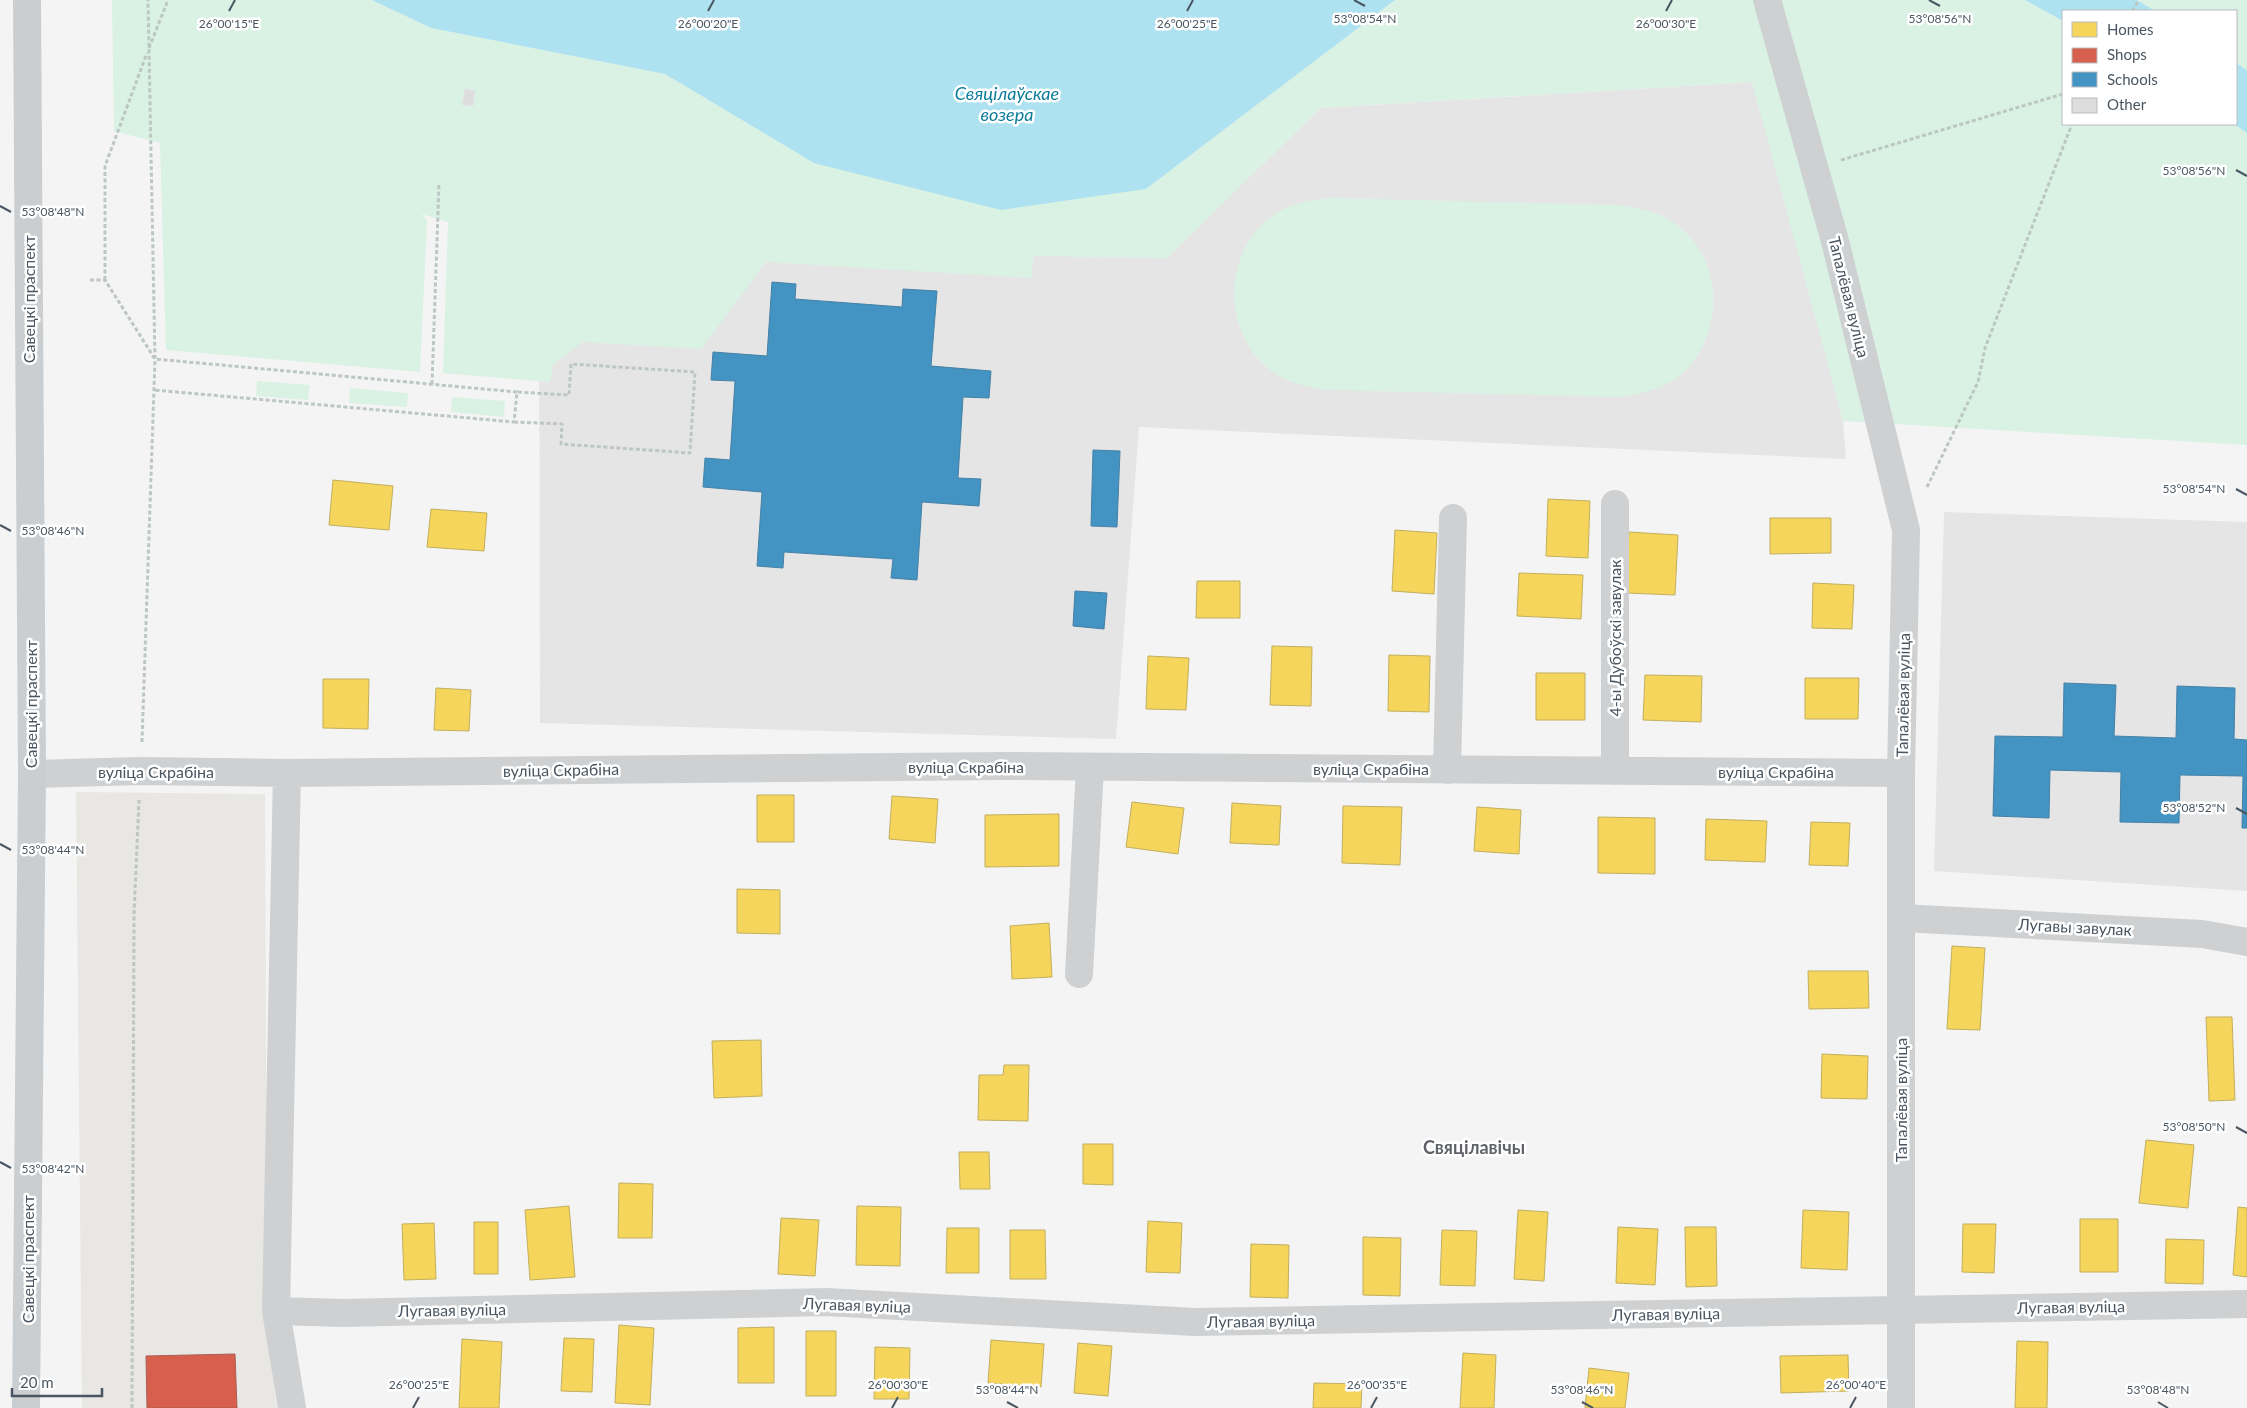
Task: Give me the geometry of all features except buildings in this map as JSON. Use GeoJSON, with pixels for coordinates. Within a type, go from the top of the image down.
{"type":"FeatureCollection","features":[{"type":"Feature","properties":{"kind":"main road","name":"Савецкі праспект"},"geometry":{"type":"LineString","coordinates":[[26,1408],[32,774],[27,0]]}},
{"type":"Feature","properties":{"kind":"street","name":"Тапалёвая вуліца"},"geometry":{"type":"LineString","coordinates":[[1767,0],[1835,241],[1906,530],[1901,773],[1901,1408]]}},
{"type":"Feature","properties":{"kind":"street","name":"4-ы Дубоўскі завулак"},"geometry":{"type":"LineString","coordinates":[[1615,504],[1615,771]]}},
{"type":"Feature","properties":{"kind":"street"},"geometry":{"type":"LineString","coordinates":[[1446,770],[1453,518]]}},
{"type":"Feature","properties":{"kind":"street","name":"вуліца Скрабіна"},"geometry":{"type":"LineString","coordinates":[[32,774],[141,770],[287,773],[1090,767],[1901,773]]}},
{"type":"Feature","properties":{"kind":"street"},"geometry":{"type":"LineString","coordinates":[[1078,974],[1090,767]]}},
{"type":"Feature","properties":{"kind":"street"},"geometry":{"type":"LineString","coordinates":[[287,773],[276,1311],[292,1408]]}},
{"type":"Feature","properties":{"kind":"street","name":"Лугавы завулак"},"geometry":{"type":"LineString","coordinates":[[1902,918],[2202,934],[2247,942]]}},
{"type":"Feature","properties":{"kind":"street","name":"Лугавая вуліца"},"geometry":{"type":"LineString","coordinates":[[276,1311],[344,1313],[826,1302],[1195,1322],[2247,1304]]}},
{"type":"Feature","properties":{"kind":"path"},"geometry":{"type":"LineString","coordinates":[[132,1408],[134,915],[141,770],[155,359],[148,0]]}},
{"type":"Feature","properties":{"kind":"path"},"geometry":{"type":"LineString","coordinates":[[155,359],[105,280],[105,166],[168,0]]}},
{"type":"Feature","properties":{"kind":"path"},"geometry":{"type":"LineString","coordinates":[[1815,168],[2062,94]]}},
{"type":"Feature","properties":{"kind":"path"},"geometry":{"type":"LineString","coordinates":[[1906,530],[1978,382],[1986,348],[2072,125]]}},
{"type":"Feature","properties":{"kind":"path"},"geometry":{"type":"LineString","coordinates":[[432,384],[439,184]]}},
{"type":"Feature","properties":{"kind":"path"},"geometry":{"type":"LineString","coordinates":[[90,280],[105,280]]}},
{"type":"Feature","properties":{"kind":"path"},"geometry":{"type":"LineString","coordinates":[[154,390],[514,422],[562,424],[561,444],[690,453],[695,372],[571,364],[569,395],[517,392],[155,359]]}},
{"type":"Feature","properties":{"kind":"path"},"geometry":{"type":"LineString","coordinates":[[514,422],[517,392]]}},
{"type":"Feature","properties":{"kind":"shaded area"},"geometry":{"type":"Polygon","coordinates":[[[1753,82],[1840,386],[1846,459],[1139,427],[1116,739],[540,723],[539,246],[1167,258],[1320,108],[1753,82]]]}},
{"type":"Feature","properties":{"kind":"shaded area"},"geometry":{"type":"Polygon","coordinates":[[[1944,512],[2247,522],[2247,891],[1934,871],[1944,512]]]}},
{"type":"Feature","properties":{"kind":"shaded area"},"geometry":{"type":"Polygon","coordinates":[[[76,792],[265,794],[267,1340],[277,1408],[82,1408],[76,792]]]}},
{"type":"Feature","properties":{"kind":"green space"},"geometry":{"type":"Polygon","coordinates":[[[112,0],[372,0],[431,28],[665,74],[814,163],[1146,189],[1395,0],[2025,0],[2062,20],[2062,125],[2235,125],[2247,133],[2247,445],[1843,421],[1752,82],[1320,108],[1167,258],[1034,256],[1031,278],[766,262],[701,349],[582,342],[553,365],[550,382],[443,373],[448,222],[422,214],[427,221],[420,372],[166,350],[160,143],[114,131],[112,0]]]}},
{"type":"Feature","properties":{"kind":"green space"},"geometry":{"type":"Polygon","coordinates":[[[2137,0],[2247,0],[2247,70],[2237,64],[2237,10],[2153,10],[2137,0]]]}},
{"type":"Feature","properties":{"kind":"green space"},"geometry":{"type":"Polygon","coordinates":[[[1329,198],[1619,205],[1655,213],[1666,218],[1684,231],[1698,248],[1708,267],[1713,288],[1713,310],[1709,331],[1700,351],[1680,376],[1656,389],[1618,397],[1329,390],[1292,382],[1281,377],[1261,361],[1246,341],[1237,318],[1234,294],[1237,269],[1246,246],[1261,226],[1288,207],[1329,198]]]}},
{"type":"Feature","properties":{"kind":"green space"},"geometry":{"type":"Polygon","coordinates":[[[257,381],[310,385],[308,400],[256,396],[257,381]]]}},
{"type":"Feature","properties":{"kind":"green space"},"geometry":{"type":"Polygon","coordinates":[[[350,388],[408,393],[407,407],[349,403],[350,388]]]}},
{"type":"Feature","properties":{"kind":"green space"},"geometry":{"type":"Polygon","coordinates":[[[452,397],[505,401],[504,417],[451,412],[452,397]]]}},
{"type":"Feature","properties":{"kind":"water","name":"Свяцілаўскае возера"},"geometry":{"type":"Polygon","coordinates":[[[372,0],[1395,0],[1146,189],[1001,210],[814,163],[665,74],[431,28],[372,0]]]}},
{"type":"Feature","properties":{"kind":"water"},"geometry":{"type":"Polygon","coordinates":[[[2025,0],[2137,0],[2153,10],[2062,10],[2062,20],[2025,0]]]}},
{"type":"Feature","properties":{"kind":"water"},"geometry":{"type":"Polygon","coordinates":[[[2237,64],[2247,70],[2247,133],[2235,125],[2237,125],[2237,64]]]}},
{"type":"Feature","properties":{"kind":"district","name":"Свяцілавічы"},"geometry":{"type":"Point","coordinates":[1474,1148]}}]}
